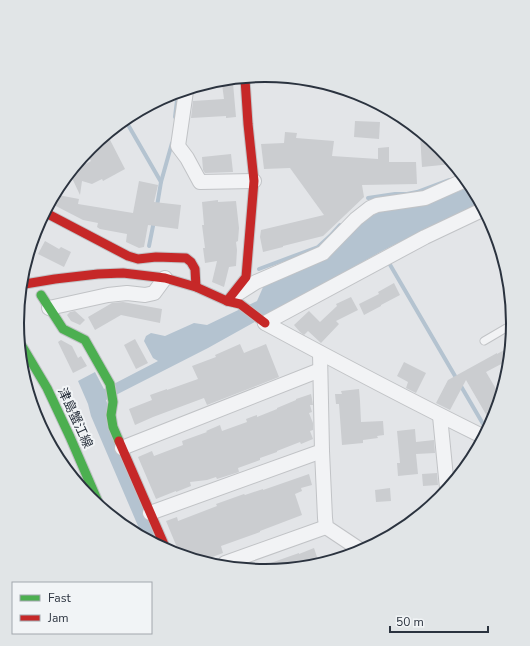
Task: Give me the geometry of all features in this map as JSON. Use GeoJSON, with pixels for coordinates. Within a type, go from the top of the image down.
{"type":"FeatureCollection","features":[{"type":"Feature","properties":{"kind":"street"},"geometry":{"type":"LineString","coordinates":[[234,302],[246,277],[254,181],[245,83]]}},
{"type":"Feature","properties":{"kind":"street"},"geometry":{"type":"LineString","coordinates":[[185,96],[178,146],[187,158],[200,182],[254,181]]}},
{"type":"Feature","properties":{"kind":"street"},"geometry":{"type":"LineString","coordinates":[[234,302],[256,282],[323,253],[356,219],[370,208],[378,205],[425,198],[460,182]]}},
{"type":"Feature","properties":{"kind":"street"},"geometry":{"type":"LineString","coordinates":[[264,322],[426,237],[479,212]]}},
{"type":"Feature","properties":{"kind":"street"},"geometry":{"type":"LineString","coordinates":[[50,215],[128,256],[138,259],[156,257],[186,258],[191,262],[195,269],[196,287]]}},
{"type":"Feature","properties":{"kind":"street"},"geometry":{"type":"LineString","coordinates":[[28,284],[98,274],[123,273],[165,278],[196,287],[234,302],[264,322],[320,353],[440,416],[479,434]]}},
{"type":"Feature","properties":{"kind":"street"},"geometry":{"type":"LineString","coordinates":[[49,308],[108,295],[127,293],[145,295],[154,293],[165,278]]}},
{"type":"Feature","properties":{"kind":"street"},"geometry":{"type":"LineString","coordinates":[[41,295],[63,329],[85,340],[110,384],[113,402],[111,415],[113,427],[162,541]]}},
{"type":"Feature","properties":{"kind":"street","name":"津島蟹江線"},"geometry":{"type":"LineString","coordinates":[[26,353],[47,388],[94,492]]}},
{"type":"Feature","properties":{"kind":"street"},"geometry":{"type":"LineString","coordinates":[[320,353],[322,451],[326,527]]}},
{"type":"Feature","properties":{"kind":"street"},"geometry":{"type":"LineString","coordinates":[[122,448],[320,370]]}},
{"type":"Feature","properties":{"kind":"street"},"geometry":{"type":"LineString","coordinates":[[440,416],[446,482]]}},
{"type":"Feature","properties":{"kind":"street"},"geometry":{"type":"LineString","coordinates":[[150,513],[322,451]]}},
{"type":"Feature","properties":{"kind":"street"},"geometry":{"type":"LineString","coordinates":[[326,527],[356,546]]}},
{"type":"Feature","properties":{"kind":"street"},"geometry":{"type":"LineString","coordinates":[[230,561],[326,527]]}},
{"type":"Feature","properties":{"kind":"lane"},"geometry":{"type":"LineString","coordinates":[[484,341],[506,328]]}},
{"type":"Feature","properties":{"kind":"water"},"geometry":{"type":"Polygon","coordinates":[[[465,189],[476,206],[384,250],[208,348],[106,400],[155,537],[139,529],[91,416],[88,404],[78,381],[95,372],[104,389],[158,361],[153,358],[144,341],[146,336],[151,333],[165,336],[194,323],[207,325],[257,301],[264,285],[326,259],[366,219],[375,214],[382,211],[424,205],[465,189]]]}},
{"type":"Feature","properties":{"kind":"building"},"geometry":{"type":"Polygon","coordinates":[[[233,84],[236,117],[226,118],[226,116],[191,118],[193,101],[224,99],[222,86],[233,84]]]}},
{"type":"Feature","properties":{"kind":"building"},"geometry":{"type":"Polygon","coordinates":[[[355,121],[380,122],[379,139],[354,137],[355,121]]]}},
{"type":"Feature","properties":{"kind":"building"},"geometry":{"type":"Polygon","coordinates":[[[285,132],[297,133],[296,138],[334,141],[332,156],[378,159],[378,148],[389,147],[389,162],[416,162],[417,184],[362,185],[364,197],[323,236],[263,252],[260,237],[261,230],[324,215],[290,168],[264,169],[261,144],[284,143],[285,132]]]}},
{"type":"Feature","properties":{"kind":"building"},"geometry":{"type":"Polygon","coordinates":[[[110,139],[125,169],[103,181],[102,179],[92,184],[82,181],[80,195],[72,179],[83,165],[91,161],[89,159],[110,139]]]}},
{"type":"Feature","properties":{"kind":"building"},"geometry":{"type":"Polygon","coordinates":[[[420,139],[446,165],[422,167],[420,139]]]}},
{"type":"Feature","properties":{"kind":"building"},"geometry":{"type":"Polygon","coordinates":[[[231,154],[233,172],[205,173],[203,170],[202,157],[231,154]]]}},
{"type":"Feature","properties":{"kind":"building"},"geometry":{"type":"Polygon","coordinates":[[[139,181],[158,185],[154,202],[181,205],[178,229],[148,225],[144,247],[139,248],[126,242],[127,234],[100,229],[97,227],[98,223],[83,220],[54,205],[61,195],[79,199],[78,204],[133,213],[139,181]]]}},
{"type":"Feature","properties":{"kind":"building"},"geometry":{"type":"Polygon","coordinates":[[[218,200],[218,202],[236,201],[239,228],[238,241],[236,242],[236,266],[229,267],[224,287],[212,282],[217,261],[205,263],[203,248],[205,248],[202,225],[204,225],[202,202],[218,200]]]}},
{"type":"Feature","properties":{"kind":"building"},"geometry":{"type":"Polygon","coordinates":[[[45,241],[59,249],[61,247],[71,252],[64,267],[38,254],[45,241]]]}},
{"type":"Feature","properties":{"kind":"building"},"geometry":{"type":"Polygon","coordinates":[[[394,283],[400,295],[364,315],[359,304],[379,294],[378,292],[394,283]]]}},
{"type":"Feature","properties":{"kind":"building"},"geometry":{"type":"Polygon","coordinates":[[[351,297],[358,310],[336,321],[339,324],[321,343],[308,331],[304,335],[294,325],[309,311],[320,322],[337,306],[336,304],[351,297]]]}},
{"type":"Feature","properties":{"kind":"building"},"geometry":{"type":"Polygon","coordinates":[[[123,302],[162,309],[160,323],[121,315],[95,330],[88,317],[112,303],[123,302]]]}},
{"type":"Feature","properties":{"kind":"building"},"geometry":{"type":"Polygon","coordinates":[[[75,311],[85,320],[80,325],[71,321],[67,315],[70,312],[75,311]]]}},
{"type":"Feature","properties":{"kind":"building"},"geometry":{"type":"Polygon","coordinates":[[[135,339],[148,363],[136,369],[124,345],[135,339]]]}},
{"type":"Feature","properties":{"kind":"building"},"geometry":{"type":"Polygon","coordinates":[[[61,340],[72,346],[78,358],[81,356],[87,366],[73,373],[58,342],[61,340]]]}},
{"type":"Feature","properties":{"kind":"building"},"geometry":{"type":"Polygon","coordinates":[[[240,344],[244,353],[266,344],[279,377],[207,405],[204,398],[135,425],[129,409],[152,400],[150,395],[198,379],[192,366],[216,357],[215,355],[240,344]]]}},
{"type":"Feature","properties":{"kind":"building"},"geometry":{"type":"Polygon","coordinates":[[[504,350],[502,363],[486,372],[496,390],[487,417],[466,380],[450,410],[436,403],[448,380],[504,350]]]}},
{"type":"Feature","properties":{"kind":"building"},"geometry":{"type":"Polygon","coordinates":[[[404,362],[426,373],[416,393],[406,388],[408,382],[397,376],[404,362]]]}},
{"type":"Feature","properties":{"kind":"building"},"geometry":{"type":"Polygon","coordinates":[[[359,389],[361,422],[383,421],[384,435],[377,436],[378,438],[363,440],[363,443],[342,445],[339,404],[336,404],[335,394],[342,394],[341,391],[359,389]]]}},
{"type":"Feature","properties":{"kind":"building"},"geometry":{"type":"Polygon","coordinates":[[[311,394],[313,405],[310,405],[312,412],[309,413],[313,423],[313,430],[310,431],[313,439],[301,444],[300,442],[260,458],[260,460],[238,468],[239,472],[217,479],[216,477],[207,480],[190,482],[191,486],[156,499],[138,457],[152,451],[154,456],[183,445],[182,441],[207,432],[206,431],[220,425],[222,431],[247,422],[246,419],[257,415],[257,417],[296,399],[311,394]]]}},
{"type":"Feature","properties":{"kind":"building"},"geometry":{"type":"Polygon","coordinates":[[[415,429],[416,442],[434,440],[435,453],[416,454],[418,474],[398,476],[397,463],[400,463],[397,431],[415,429]]]}},
{"type":"Feature","properties":{"kind":"building"},"geometry":{"type":"Polygon","coordinates":[[[437,473],[438,485],[423,486],[422,474],[437,473]]]}},
{"type":"Feature","properties":{"kind":"building"},"geometry":{"type":"Polygon","coordinates":[[[309,474],[312,485],[301,488],[302,491],[295,494],[302,515],[221,546],[223,553],[211,558],[176,547],[166,521],[177,517],[178,521],[217,506],[216,504],[244,494],[263,490],[309,474]]]}},
{"type":"Feature","properties":{"kind":"building"},"geometry":{"type":"Polygon","coordinates":[[[390,488],[391,501],[376,502],[375,490],[390,488]]]}},
{"type":"Feature","properties":{"kind":"building"},"geometry":{"type":"Polygon","coordinates":[[[314,548],[317,558],[296,562],[268,564],[299,553],[314,548]]]}},
{"type":"Feature","properties":{"kind":"waterway"},"geometry":{"type":"LineString","coordinates":[[175,117],[177,99]]}},
{"type":"Feature","properties":{"kind":"waterway"},"geometry":{"type":"LineString","coordinates":[[128,125],[161,182]]}},
{"type":"Feature","properties":{"kind":"waterway"},"geometry":{"type":"LineString","coordinates":[[157,206],[161,182],[172,143]]}},
{"type":"Feature","properties":{"kind":"waterway"},"geometry":{"type":"LineString","coordinates":[[368,198],[417,192],[449,180]]}},
{"type":"Feature","properties":{"kind":"waterway"},"geometry":{"type":"LineString","coordinates":[[149,246],[154,221]]}},
{"type":"Feature","properties":{"kind":"waterway"},"geometry":{"type":"LineString","coordinates":[[259,269],[318,247],[340,225]]}},
{"type":"Feature","properties":{"kind":"waterway"},"geometry":{"type":"LineString","coordinates":[[389,263],[483,425]]}},
{"type":"Feature","properties":{"kind":"traffic: fast"},"geometry":{"type":"LineString","coordinates":[[41,295],[63,329],[85,340],[110,384],[113,402],[111,415],[113,427],[119,441]]}},
{"type":"Feature","properties":{"kind":"traffic: fast"},"geometry":{"type":"LineString","coordinates":[[26,353],[47,388],[94,492]]}},
{"type":"Feature","properties":{"kind":"traffic: jam"},"geometry":{"type":"LineString","coordinates":[[227,301],[246,277],[254,181],[245,83]]}},
{"type":"Feature","properties":{"kind":"traffic: jam"},"geometry":{"type":"LineString","coordinates":[[50,215],[128,256],[138,259],[156,257],[186,258],[191,262],[195,269],[196,287]]}},
{"type":"Feature","properties":{"kind":"traffic: jam"},"geometry":{"type":"LineString","coordinates":[[28,284],[98,274],[123,273],[165,278],[196,287],[227,301],[240,304],[265,323]]}},
{"type":"Feature","properties":{"kind":"traffic: jam"},"geometry":{"type":"LineString","coordinates":[[119,441],[163,541]]}}]}
